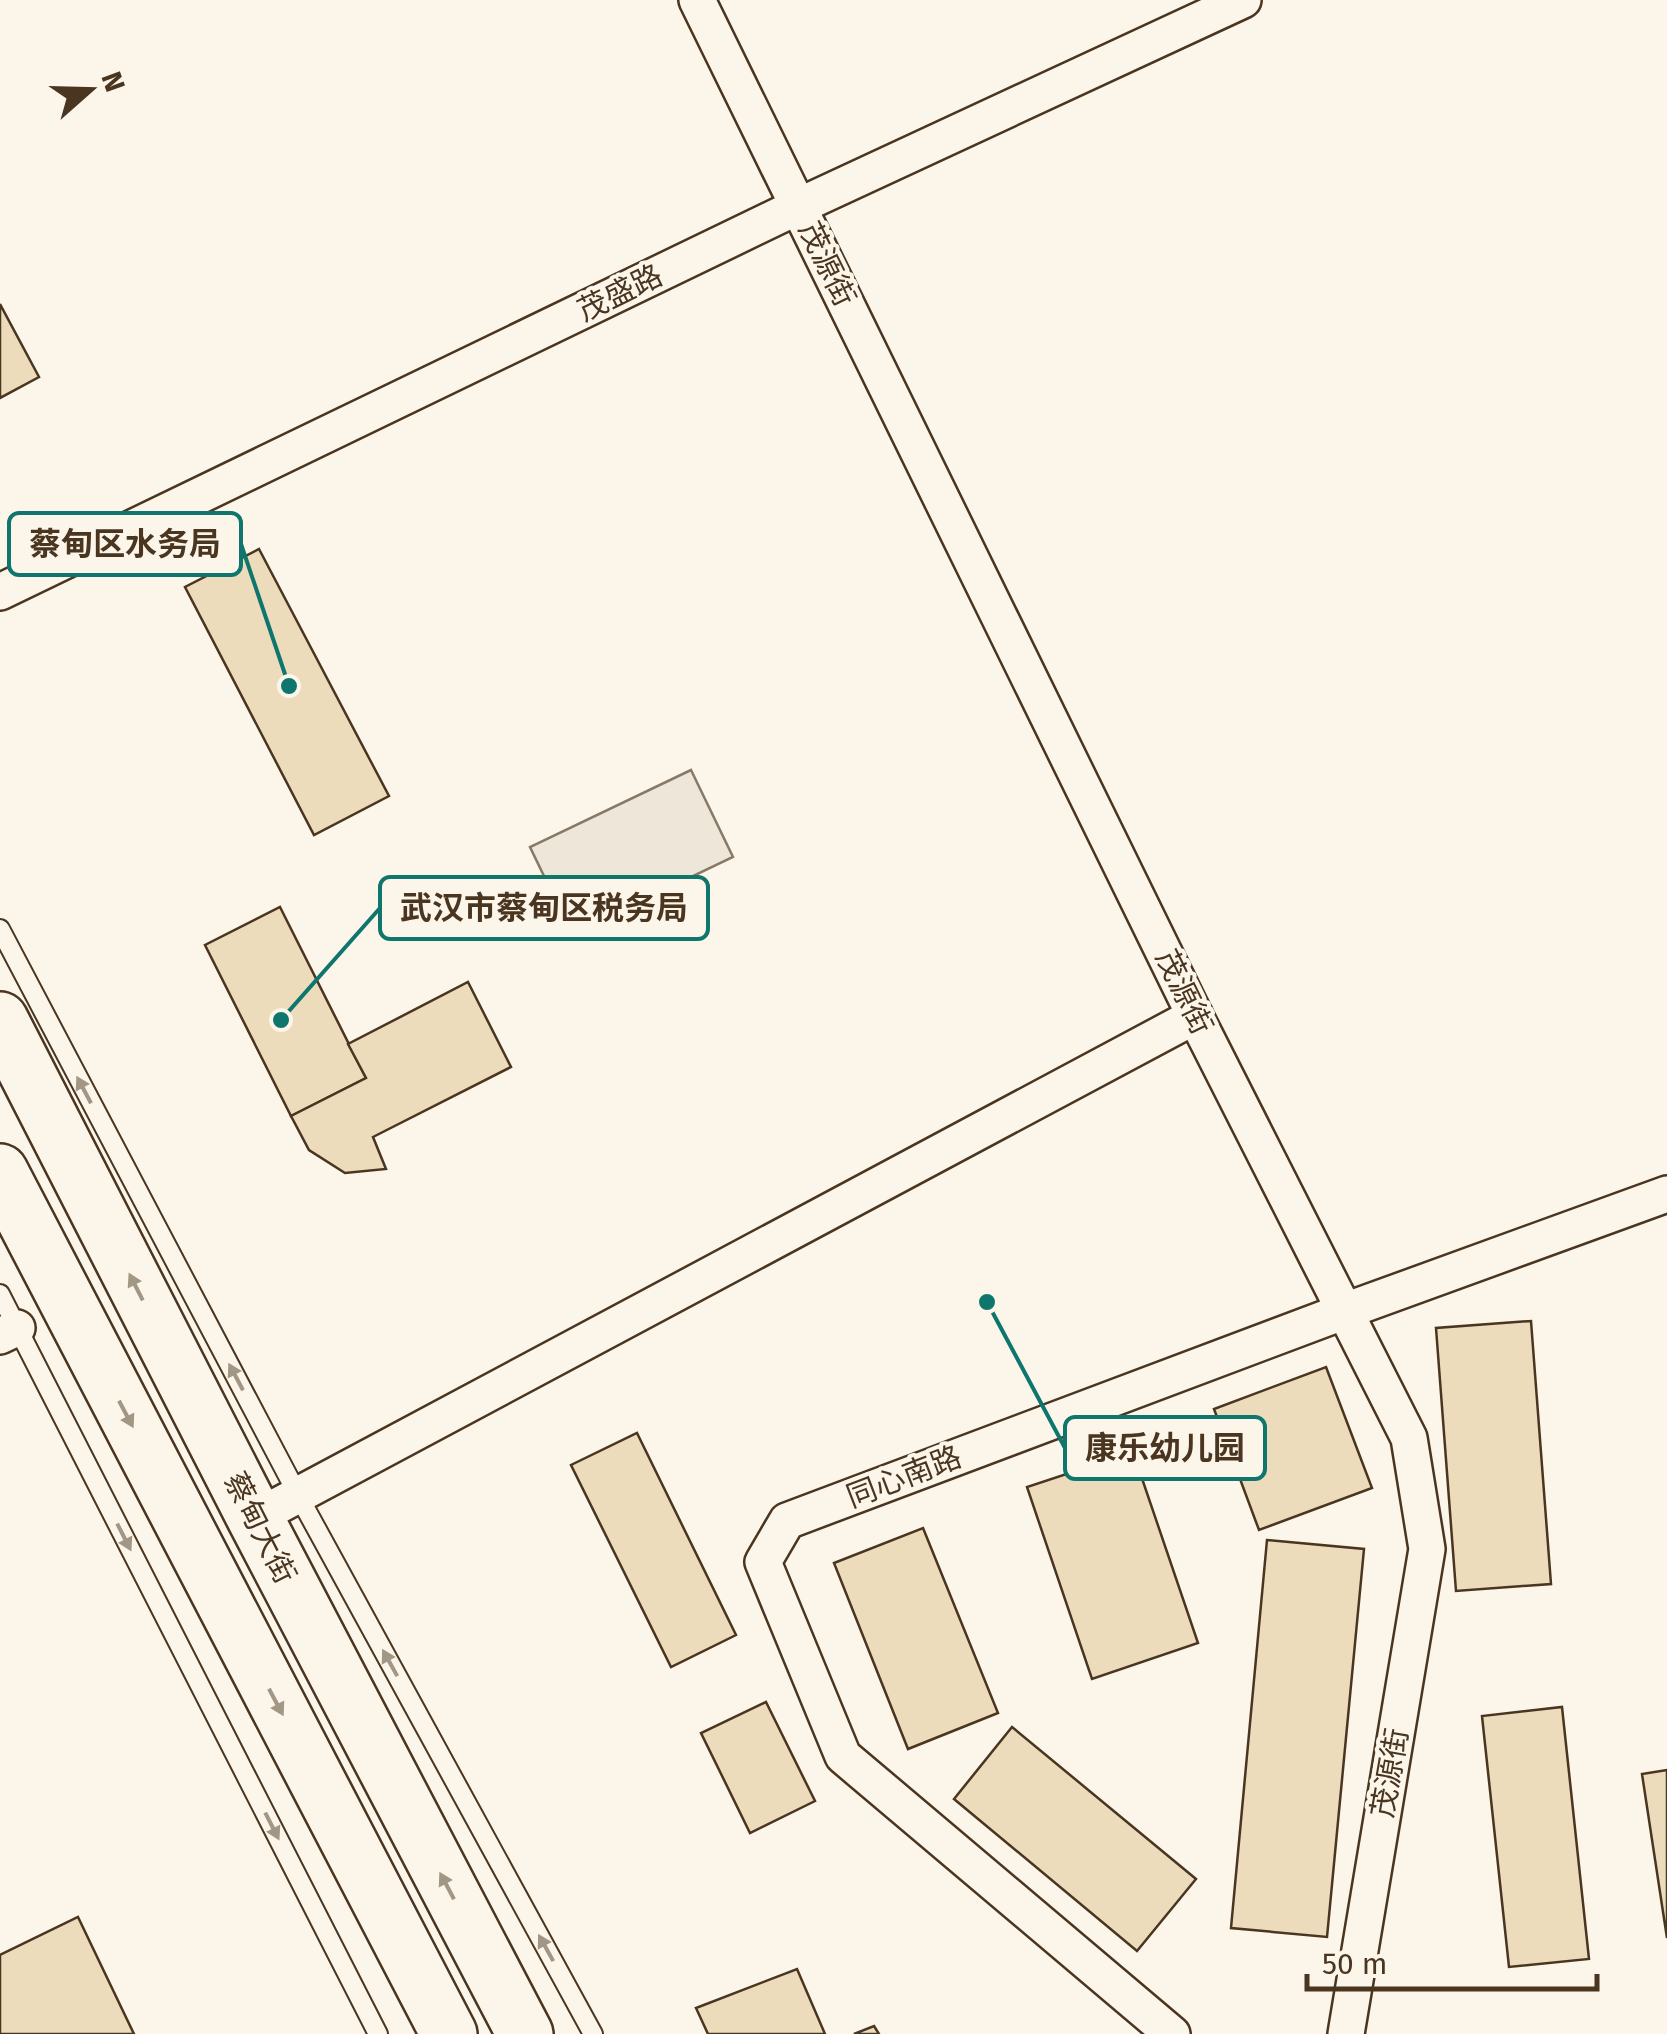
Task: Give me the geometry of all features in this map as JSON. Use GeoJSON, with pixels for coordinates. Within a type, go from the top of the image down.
{"type":"FeatureCollection","features":[{"type":"Feature","properties":{"kind":"main road","name":"蔡甸大街"},"geometry":{"type":"LineString","coordinates":[[0,1020],[276,1507],[525,2034]]}},
{"type":"Feature","properties":{"kind":"main road"},"geometry":{"type":"LineString","coordinates":[[0,1172],[449,2034]]}},
{"type":"Feature","properties":{"kind":"street","name":"茂源街"},"geometry":{"type":"LineString","coordinates":[[697,0],[1195,1016],[1410,1438],[1427,1549],[1346,2034]]}},
{"type":"Feature","properties":{"kind":"street","name":"茂盛路"},"geometry":{"type":"LineString","coordinates":[[0,592],[799,206],[1243,0]]}},
{"type":"Feature","properties":{"kind":"street"},"geometry":{"type":"LineString","coordinates":[[276,1507],[1195,1016]]}},
{"type":"Feature","properties":{"kind":"street","name":"同心南路"},"geometry":{"type":"LineString","coordinates":[[1172,2034],[843,1756],[763,1562],[787,1521],[1667,1194]]}},
{"type":"Feature","properties":{"kind":"lane"},"geometry":{"type":"LineString","coordinates":[[0,929],[276,1507],[593,2034]]}},
{"type":"Feature","properties":{"kind":"lane"},"geometry":{"type":"LineString","coordinates":[[0,1294],[8,1332],[378,2034]]}},
{"type":"Feature","properties":{"kind":"shaded area"},"geometry":{"type":"Polygon","coordinates":[[[691,770],[733,857],[572,934],[530,847],[691,770]]]}},
{"type":"Feature","properties":{"kind":"building"},"geometry":{"type":"Polygon","coordinates":[[[0,304],[39,377],[0,398],[0,304]]]}},
{"type":"Feature","properties":{"kind":"building"},"geometry":{"type":"Polygon","coordinates":[[[259,549],[389,796],[314,835],[185,587],[259,549]]]}},
{"type":"Feature","properties":{"kind":"building"},"geometry":{"type":"Polygon","coordinates":[[[280,907],[366,1078],[291,1116],[205,945],[280,907]]]}},
{"type":"Feature","properties":{"kind":"building"},"geometry":{"type":"Polygon","coordinates":[[[468,982],[511,1067],[373,1137],[386,1169],[345,1173],[309,1150],[291,1116],[366,1078],[348,1044],[468,982]]]}},
{"type":"Feature","properties":{"kind":"building"},"geometry":{"type":"Polygon","coordinates":[[[1531,1321],[1551,1584],[1456,1591],[1436,1328],[1531,1321]]]}},
{"type":"Feature","properties":{"kind":"building"},"geometry":{"type":"Polygon","coordinates":[[[1326,1367],[1372,1488],[1259,1530],[1214,1409],[1326,1367]]]}},
{"type":"Feature","properties":{"kind":"building"},"geometry":{"type":"Polygon","coordinates":[[[637,1433],[736,1635],[671,1667],[571,1465],[637,1433]]]}},
{"type":"Feature","properties":{"kind":"building"},"geometry":{"type":"Polygon","coordinates":[[[1133,1452],[1198,1643],[1092,1679],[1027,1487],[1133,1452]]]}},
{"type":"Feature","properties":{"kind":"building"},"geometry":{"type":"Polygon","coordinates":[[[923,1528],[998,1713],[908,1749],[834,1563],[923,1528]]]}},
{"type":"Feature","properties":{"kind":"building"},"geometry":{"type":"Polygon","coordinates":[[[1267,1540],[1364,1549],[1327,1937],[1231,1928],[1267,1540]]]}},
{"type":"Feature","properties":{"kind":"building"},"geometry":{"type":"Polygon","coordinates":[[[766,1702],[815,1801],[750,1833],[701,1733],[766,1702]]]}},
{"type":"Feature","properties":{"kind":"building"},"geometry":{"type":"Polygon","coordinates":[[[1562,1707],[1589,1959],[1509,1967],[1482,1716],[1562,1707]]]}},
{"type":"Feature","properties":{"kind":"building"},"geometry":{"type":"Polygon","coordinates":[[[1012,1727],[1196,1879],[1137,1951],[954,1799],[1012,1727]]]}},
{"type":"Feature","properties":{"kind":"building"},"geometry":{"type":"Polygon","coordinates":[[[1667,1770],[1667,1938],[1642,1774],[1667,1770]]]}},
{"type":"Feature","properties":{"kind":"building"},"geometry":{"type":"Polygon","coordinates":[[[78,1917],[134,2034],[0,2034],[0,1955],[78,1917]]]}},
{"type":"Feature","properties":{"kind":"building"},"geometry":{"type":"Polygon","coordinates":[[[797,1969],[825,2034],[708,2034],[696,2008],[797,1969]]]}},
{"type":"Feature","properties":{"kind":"building"},"geometry":{"type":"Polygon","coordinates":[[[874,2026],[879,2034],[854,2034],[874,2026]]]}},
{"type":"Feature","properties":{"kind":"place","name":"蔡甸区水务局"},"geometry":{"type":"Point","coordinates":[289,686]}},
{"type":"Feature","properties":{"kind":"place","name":"武汉市蔡甸区税务局"},"geometry":{"type":"Point","coordinates":[281,1020]}},
{"type":"Feature","properties":{"kind":"place","name":"康乐幼儿园"},"geometry":{"type":"Point","coordinates":[987,1302]}}]}
